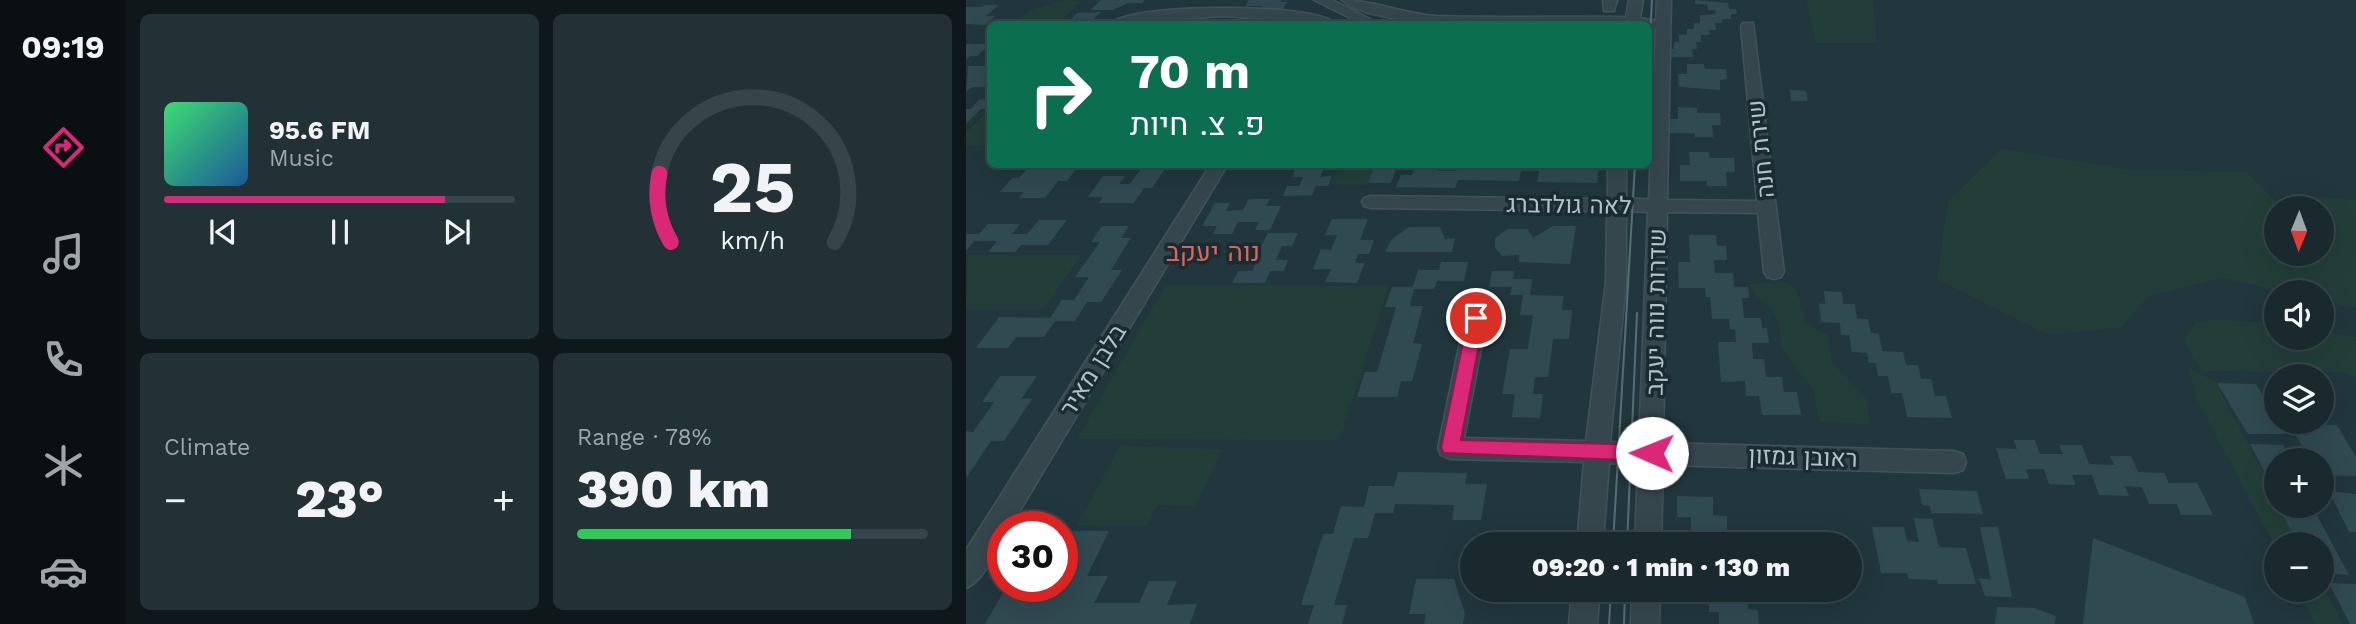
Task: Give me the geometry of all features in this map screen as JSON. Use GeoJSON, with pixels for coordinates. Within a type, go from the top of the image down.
{"type":"FeatureCollection","features":[{"type":"Feature","properties":{"kind":"street"},"geometry":{"type":"LineString","coordinates":[[1321,0],[1359,18],[1374,21]]}},
{"type":"Feature","properties":{"kind":"street"},"geometry":{"type":"LineString","coordinates":[[1349,0],[1415,21]]}},
{"type":"Feature","properties":{"kind":"street"},"geometry":{"type":"LineString","coordinates":[[1632,21],[1636,0]]}},
{"type":"Feature","properties":{"kind":"street"},"geometry":{"type":"LineString","coordinates":[[1656,28],[1664,0]]}},
{"type":"Feature","properties":{"kind":"street"},"geometry":{"type":"LineString","coordinates":[[1132,21],[1156,16],[1250,14],[1313,21]]}},
{"type":"Feature","properties":{"kind":"street","name":"שירת חנה"},"geometry":{"type":"LineString","coordinates":[[1748,26],[1774,272]]}},
{"type":"Feature","properties":{"kind":"street","name":"שדרות נווה יעקב"},"geometry":{"type":"LineString","coordinates":[[1649,532],[1658,206],[1656,28]]}},
{"type":"Feature","properties":{"kind":"street","name":"בלבן מאיר"},"geometry":{"type":"LineString","coordinates":[[966,575],[1218,168]]}},
{"type":"Feature","properties":{"kind":"street","name":"שדרות נווה יעקב"},"geometry":{"type":"LineString","coordinates":[[1591,532],[1616,282],[1617,168]]}},
{"type":"Feature","properties":{"kind":"street","name":"לאה גולדברג"},"geometry":{"type":"LineString","coordinates":[[1371,202],[1767,207]]}},
{"type":"Feature","properties":{"kind":"street","name":"ראובן גמזון"},"geometry":{"type":"LineString","coordinates":[[1476,318],[1450,448],[1954,461]]}},
{"type":"Feature","properties":{"kind":"street"},"geometry":{"type":"LineString","coordinates":[[1583,624],[1585,602]]}},
{"type":"Feature","properties":{"kind":"street"},"geometry":{"type":"LineString","coordinates":[[1645,624],[1646,602]]}},
{"type":"Feature","properties":{"kind":"green space"},"geometry":{"type":"Polygon","coordinates":[[[1065,0],[1081,2],[1060,21],[1018,21],[1031,10],[1065,0]]]}},
{"type":"Feature","properties":{"kind":"green space"},"geometry":{"type":"Polygon","coordinates":[[[1806,0],[1873,0],[1877,43],[1816,43],[1806,0]]]}},
{"type":"Feature","properties":{"kind":"green space"},"geometry":{"type":"Polygon","coordinates":[[[987,111],[985,146],[966,146],[966,133],[987,111]]]}},
{"type":"Feature","properties":{"kind":"green space"},"geometry":{"type":"Polygon","coordinates":[[[2002,149],[2132,170],[2246,172],[2270,196],[2264,196],[2264,266],[2334,266],[2334,198],[2356,200],[2356,308],[2334,303],[2334,280],[2264,280],[2264,287],[2223,278],[2148,296],[2122,327],[2048,335],[1937,279],[1948,201],[2002,149]]]}},
{"type":"Feature","properties":{"kind":"green space"},"geometry":{"type":"Polygon","coordinates":[[[1339,168],[1374,168],[1367,185],[1331,184],[1339,168]]]}},
{"type":"Feature","properties":{"kind":"green space"},"geometry":{"type":"Polygon","coordinates":[[[968,255],[1081,255],[1044,309],[966,309],[968,255]]]}},
{"type":"Feature","properties":{"kind":"green space"},"geometry":{"type":"Polygon","coordinates":[[[1784,282],[1796,289],[1806,324],[1828,335],[1832,364],[1867,400],[1870,424],[1819,422],[1814,392],[1782,349],[1778,321],[1767,305],[1756,296],[1750,284],[1784,282]]]}},
{"type":"Feature","properties":{"kind":"green space"},"geometry":{"type":"Polygon","coordinates":[[[1166,285],[1389,286],[1339,440],[1077,439],[1166,285]]]}},
{"type":"Feature","properties":{"kind":"green space"},"geometry":{"type":"Polygon","coordinates":[[[2216,319],[2264,323],[2264,350],[2334,350],[2334,332],[2356,337],[2356,377],[2334,372],[2334,364],[2264,364],[2264,371],[2201,371],[2184,339],[2195,323],[2216,319]]]}},
{"type":"Feature","properties":{"kind":"green space"},"geometry":{"type":"Polygon","coordinates":[[[2188,367],[2215,382],[2264,474],[2264,518],[2287,518],[2294,532],[2267,532],[2197,399],[2188,367]]]}},
{"type":"Feature","properties":{"kind":"green space"},"geometry":{"type":"Polygon","coordinates":[[[1120,446],[1222,449],[1196,506],[1157,505],[1147,526],[1078,523],[1120,446]]]}},
{"type":"Feature","properties":{"kind":"green space"},"geometry":{"type":"Polygon","coordinates":[[[2304,602],[2331,602],[2343,624],[2316,624],[2304,602]]]}},
{"type":"Feature","properties":{"kind":"building"},"geometry":{"type":"Polygon","coordinates":[[[1101,0],[1145,0],[1142,3],[1128,3],[1113,10],[1090,10],[1101,0]]]}},
{"type":"Feature","properties":{"kind":"building"},"geometry":{"type":"Polygon","coordinates":[[[1249,0],[1287,2],[1283,9],[1261,9],[1263,6],[1245,6],[1249,0]]]}},
{"type":"Feature","properties":{"kind":"building"},"geometry":{"type":"Polygon","coordinates":[[[1695,0],[1728,3],[1729,9],[1736,9],[1737,14],[1731,14],[1731,19],[1722,19],[1722,23],[1715,23],[1716,30],[1709,30],[1710,35],[1701,35],[1701,42],[1696,42],[1697,49],[1692,49],[1693,57],[1670,57],[1669,49],[1674,49],[1674,42],[1679,42],[1679,35],[1687,35],[1687,29],[1694,29],[1694,23],[1700,23],[1700,15],[1716,14],[1715,10],[1708,10],[1707,4],[1695,4],[1695,0]]]}},
{"type":"Feature","properties":{"kind":"building"},"geometry":{"type":"Polygon","coordinates":[[[999,5],[986,16],[995,16],[985,25],[966,24],[966,7],[999,5]]]}},
{"type":"Feature","properties":{"kind":"building"},"geometry":{"type":"Polygon","coordinates":[[[1101,12],[1091,21],[1069,21],[1077,13],[1101,12]]]}},
{"type":"Feature","properties":{"kind":"building"},"geometry":{"type":"Polygon","coordinates":[[[966,44],[987,44],[977,56],[970,56],[966,60],[966,44]]]}},
{"type":"Feature","properties":{"kind":"building"},"geometry":{"type":"Polygon","coordinates":[[[1687,64],[1704,64],[1705,69],[1726,69],[1727,79],[1720,80],[1720,90],[1679,87],[1678,74],[1687,74],[1687,64]]]}},
{"type":"Feature","properties":{"kind":"building"},"geometry":{"type":"Polygon","coordinates":[[[968,66],[987,66],[987,87],[972,87],[966,92],[968,66]]]}},
{"type":"Feature","properties":{"kind":"building"},"geometry":{"type":"Polygon","coordinates":[[[1790,90],[1806,91],[1808,101],[1791,101],[1790,90]]]}},
{"type":"Feature","properties":{"kind":"building"},"geometry":{"type":"Polygon","coordinates":[[[987,99],[986,109],[981,109],[966,124],[966,109],[971,109],[979,100],[987,99]]]}},
{"type":"Feature","properties":{"kind":"building"},"geometry":{"type":"Polygon","coordinates":[[[1678,107],[1697,108],[1697,113],[1720,113],[1721,125],[1712,125],[1713,137],[1695,137],[1695,133],[1669,133],[1669,119],[1678,119],[1678,107]]]}},
{"type":"Feature","properties":{"kind":"building"},"geometry":{"type":"Polygon","coordinates":[[[1689,152],[1709,152],[1709,158],[1734,158],[1735,172],[1726,172],[1727,186],[1707,186],[1707,181],[1680,181],[1680,165],[1690,165],[1689,152]]]}},
{"type":"Feature","properties":{"kind":"building"},"geometry":{"type":"Polygon","coordinates":[[[1028,168],[1077,168],[1067,181],[1058,181],[1045,198],[1019,198],[1024,192],[1000,192],[1012,178],[1019,178],[1028,168]]]}},
{"type":"Feature","properties":{"kind":"building"},"geometry":{"type":"Polygon","coordinates":[[[1296,168],[1324,168],[1320,177],[1332,176],[1328,186],[1316,186],[1312,195],[1283,196],[1287,186],[1299,186],[1303,177],[1292,177],[1296,168]]]}},
{"type":"Feature","properties":{"kind":"building"},"geometry":{"type":"Polygon","coordinates":[[[1374,168],[1397,168],[1391,183],[1368,183],[1374,168]]]}},
{"type":"Feature","properties":{"kind":"building"},"geometry":{"type":"Polygon","coordinates":[[[1415,168],[1456,171],[1457,168],[1599,168],[1597,183],[1537,182],[1539,171],[1521,171],[1519,181],[1458,180],[1455,188],[1396,187],[1401,175],[1412,175],[1415,168]]]}},
{"type":"Feature","properties":{"kind":"building"},"geometry":{"type":"Polygon","coordinates":[[[1141,169],[1165,169],[1152,188],[1144,188],[1134,203],[1099,203],[1103,197],[1088,197],[1103,176],[1125,176],[1119,184],[1130,184],[1141,169]]]}},
{"type":"Feature","properties":{"kind":"building"},"geometry":{"type":"Polygon","coordinates":[[[1249,199],[1270,199],[1266,206],[1281,206],[1270,230],[1255,230],[1259,222],[1238,222],[1232,234],[1213,234],[1217,226],[1202,226],[1215,203],[1230,203],[1226,211],[1243,210],[1249,199]]]}},
{"type":"Feature","properties":{"kind":"building"},"geometry":{"type":"Polygon","coordinates":[[[1332,219],[1368,219],[1360,240],[1374,240],[1369,254],[1358,254],[1355,263],[1365,263],[1357,283],[1325,282],[1331,269],[1313,269],[1321,249],[1331,250],[1337,235],[1325,235],[1332,219]]]}},
{"type":"Feature","properties":{"kind":"building"},"geometry":{"type":"Polygon","coordinates":[[[1039,220],[1067,220],[1048,245],[1021,245],[1015,252],[988,252],[997,241],[974,241],[966,251],[966,234],[979,234],[988,224],[1020,224],[1012,234],[1027,234],[1039,220]]]}},
{"type":"Feature","properties":{"kind":"building"},"geometry":{"type":"Polygon","coordinates":[[[1102,226],[1129,226],[1121,238],[1131,238],[1111,270],[1122,270],[1101,302],[1087,302],[1075,321],[1055,321],[1044,337],[1016,337],[1008,348],[976,348],[999,317],[1050,318],[1062,300],[1074,300],[1089,277],[1075,277],[1100,242],[1091,242],[1102,226]]]}},
{"type":"Feature","properties":{"kind":"building"},"geometry":{"type":"Polygon","coordinates":[[[1553,226],[1576,226],[1570,264],[1519,262],[1519,255],[1502,256],[1495,248],[1495,238],[1508,229],[1528,229],[1533,238],[1553,226]]]}},
{"type":"Feature","properties":{"kind":"building"},"geometry":{"type":"Polygon","coordinates":[[[1409,227],[1440,227],[1445,239],[1455,238],[1452,252],[1385,252],[1392,239],[1409,227]]]}},
{"type":"Feature","properties":{"kind":"building"},"geometry":{"type":"Polygon","coordinates":[[[1268,233],[1298,233],[1292,246],[1282,246],[1276,260],[1288,260],[1284,271],[1270,271],[1265,283],[1232,283],[1238,271],[1252,271],[1257,260],[1244,260],[1251,246],[1261,246],[1268,233]]]}},
{"type":"Feature","properties":{"kind":"building"},"geometry":{"type":"Polygon","coordinates":[[[1689,235],[1716,235],[1717,246],[1726,246],[1727,260],[1714,260],[1715,273],[1733,273],[1734,287],[1748,287],[1749,298],[1742,298],[1744,318],[1761,318],[1762,328],[1767,328],[1769,343],[1752,343],[1753,359],[1764,359],[1766,377],[1782,377],[1784,392],[1797,392],[1801,415],[1762,415],[1759,396],[1746,396],[1745,381],[1721,382],[1718,342],[1736,342],[1735,329],[1730,329],[1729,319],[1712,319],[1710,297],[1706,297],[1705,288],[1679,288],[1678,262],[1690,262],[1689,235]]]}},
{"type":"Feature","properties":{"kind":"building"},"geometry":{"type":"Polygon","coordinates":[[[1441,262],[1468,262],[1464,281],[1437,281],[1434,289],[1414,289],[1410,306],[1423,306],[1413,343],[1422,344],[1412,381],[1401,381],[1397,397],[1357,397],[1365,372],[1377,372],[1396,307],[1385,307],[1392,287],[1413,287],[1418,270],[1439,270],[1441,262]]]}},
{"type":"Feature","properties":{"kind":"building"},"geometry":{"type":"Polygon","coordinates":[[[1492,271],[1514,271],[1513,279],[1532,279],[1530,295],[1564,296],[1562,310],[1572,310],[1569,339],[1553,339],[1548,377],[1535,377],[1533,394],[1543,394],[1540,418],[1512,417],[1515,394],[1502,394],[1510,349],[1528,349],[1533,315],[1520,315],[1523,295],[1510,295],[1512,287],[1489,287],[1492,271]]]}},
{"type":"Feature","properties":{"kind":"building"},"geometry":{"type":"Polygon","coordinates":[[[1824,291],[1842,292],[1843,304],[1855,304],[1857,319],[1868,319],[1871,333],[1879,334],[1882,351],[1903,352],[1906,365],[1918,365],[1921,379],[1931,379],[1935,396],[1946,396],[1952,418],[1907,417],[1902,393],[1891,393],[1888,376],[1878,376],[1876,363],[1869,363],[1867,353],[1852,352],[1849,335],[1841,335],[1840,323],[1821,322],[1819,303],[1825,304],[1824,291]]]}},
{"type":"Feature","properties":{"kind":"building"},"geometry":{"type":"Polygon","coordinates":[[[1000,376],[1037,376],[1021,399],[1032,399],[1004,441],[991,441],[966,478],[966,431],[973,432],[994,402],[982,402],[1000,376]]]}},
{"type":"Feature","properties":{"kind":"building"},"geometry":{"type":"Polygon","coordinates":[[[2217,383],[2256,384],[2264,398],[2264,434],[2248,434],[2217,383]]]}},
{"type":"Feature","properties":{"kind":"building"},"geometry":{"type":"Polygon","coordinates":[[[2334,425],[2337,425],[2356,457],[2356,476],[2334,475],[2334,448],[2303,448],[2295,434],[2334,434],[2334,425]]]}},
{"type":"Feature","properties":{"kind":"building"},"geometry":{"type":"Polygon","coordinates":[[[2014,440],[2035,440],[2040,454],[2063,454],[2059,445],[2082,445],[2089,464],[2114,465],[2110,456],[2131,456],[2138,472],[2164,473],[2169,483],[2197,483],[2213,515],[2181,515],[2177,504],[2149,504],[2142,487],[2125,486],[2129,496],[2099,495],[2092,475],[2072,475],[2076,485],[2049,484],[2044,469],[2026,469],[2029,479],[2006,479],[1996,448],[2017,449],[2014,440]]]}},
{"type":"Feature","properties":{"kind":"building"},"geometry":{"type":"Polygon","coordinates":[[[2250,444],[2283,445],[2285,448],[2264,448],[2264,471],[2250,444]]]}},
{"type":"Feature","properties":{"kind":"building"},"geometry":{"type":"Polygon","coordinates":[[[1398,472],[1467,473],[1465,484],[1487,484],[1481,520],[1452,520],[1454,505],[1395,504],[1393,513],[1375,513],[1368,538],[1354,538],[1334,605],[1347,605],[1342,624],[1308,624],[1314,605],[1301,605],[1323,534],[1333,534],[1341,506],[1364,507],[1369,486],[1394,486],[1398,472]]]}},
{"type":"Feature","properties":{"kind":"building"},"geometry":{"type":"Polygon","coordinates":[[[1919,489],[1977,491],[1983,514],[1931,513],[1930,506],[1922,505],[1919,489]]]}},
{"type":"Feature","properties":{"kind":"building"},"geometry":{"type":"Polygon","coordinates":[[[2334,492],[2356,494],[2356,532],[2349,532],[2334,501],[2334,492]]]}},
{"type":"Feature","properties":{"kind":"building"},"geometry":{"type":"Polygon","coordinates":[[[1677,496],[1713,497],[1713,515],[1727,516],[1727,532],[1691,532],[1691,517],[1677,517],[1677,496]]]}},
{"type":"Feature","properties":{"kind":"building"},"geometry":{"type":"Polygon","coordinates":[[[1914,518],[1932,519],[1939,547],[1966,548],[1976,584],[1938,584],[1937,580],[1909,579],[1907,573],[1881,573],[1872,527],[1904,527],[1907,541],[1919,542],[1914,518]]]}},
{"type":"Feature","properties":{"kind":"building"},"geometry":{"type":"Polygon","coordinates":[[[2284,518],[2318,518],[2326,532],[2292,532],[2284,518]]]}},
{"type":"Feature","properties":{"kind":"building"},"geometry":{"type":"Polygon","coordinates":[[[1980,527],[1998,527],[2012,597],[1985,596],[1979,578],[1991,580],[1980,527]]]}},
{"type":"Feature","properties":{"kind":"building"},"geometry":{"type":"Polygon","coordinates":[[[1078,531],[1109,531],[1087,576],[1108,576],[1094,603],[1139,603],[1149,581],[1177,581],[1167,605],[1197,604],[1190,624],[985,624],[998,602],[1078,602],[1078,531]]]}},
{"type":"Feature","properties":{"kind":"building"},"geometry":{"type":"Polygon","coordinates":[[[2093,538],[2245,597],[2254,624],[2083,624],[2093,538]]]}},
{"type":"Feature","properties":{"kind":"building"},"geometry":{"type":"Polygon","coordinates":[[[2334,547],[2349,575],[2334,574],[2334,547]]]}},
{"type":"Feature","properties":{"kind":"building"},"geometry":{"type":"Polygon","coordinates":[[[1416,579],[1454,579],[1465,614],[1463,624],[1424,624],[1426,614],[1409,614],[1416,579]]]}},
{"type":"Feature","properties":{"kind":"building"},"geometry":{"type":"Polygon","coordinates":[[[2334,583],[2356,584],[2356,624],[2350,624],[2334,593],[2334,583]]]}},
{"type":"Feature","properties":{"kind":"building"},"geometry":{"type":"Polygon","coordinates":[[[1709,602],[1748,602],[1748,609],[1758,610],[1759,624],[1719,624],[1719,612],[1709,612],[1709,602]]]}},
{"type":"Feature","properties":{"kind":"building"},"geometry":{"type":"Polygon","coordinates":[[[1997,607],[2034,608],[2056,616],[2055,624],[1995,624],[1997,607]]]}},
{"type":"Feature","properties":{"kind":"tram line"},"geometry":{"type":"LineString","coordinates":[[1651,21],[1652,0]]}},
{"type":"Feature","properties":{"kind":"tram line"},"geometry":{"type":"LineString","coordinates":[[1614,532],[1635,168]]}},
{"type":"Feature","properties":{"kind":"tram line"},"geometry":{"type":"LineString","coordinates":[[1628,532],[1637,313]]}},
{"type":"Feature","properties":{"kind":"tram line"},"geometry":{"type":"LineString","coordinates":[[1609,624],[1610,602]]}},
{"type":"Feature","properties":{"kind":"tram line"},"geometry":{"type":"LineString","coordinates":[[1624,624],[1625,602]]}},
{"type":"Feature","properties":{"kind":"district","name":"נוה יעקב"},"geometry":{"type":"Point","coordinates":[1213,252]}},
{"type":"Feature","properties":{"kind":"route"},"geometry":{"type":"LineString","coordinates":[[1476,318],[1450,448],[1652,453]]}}]}
